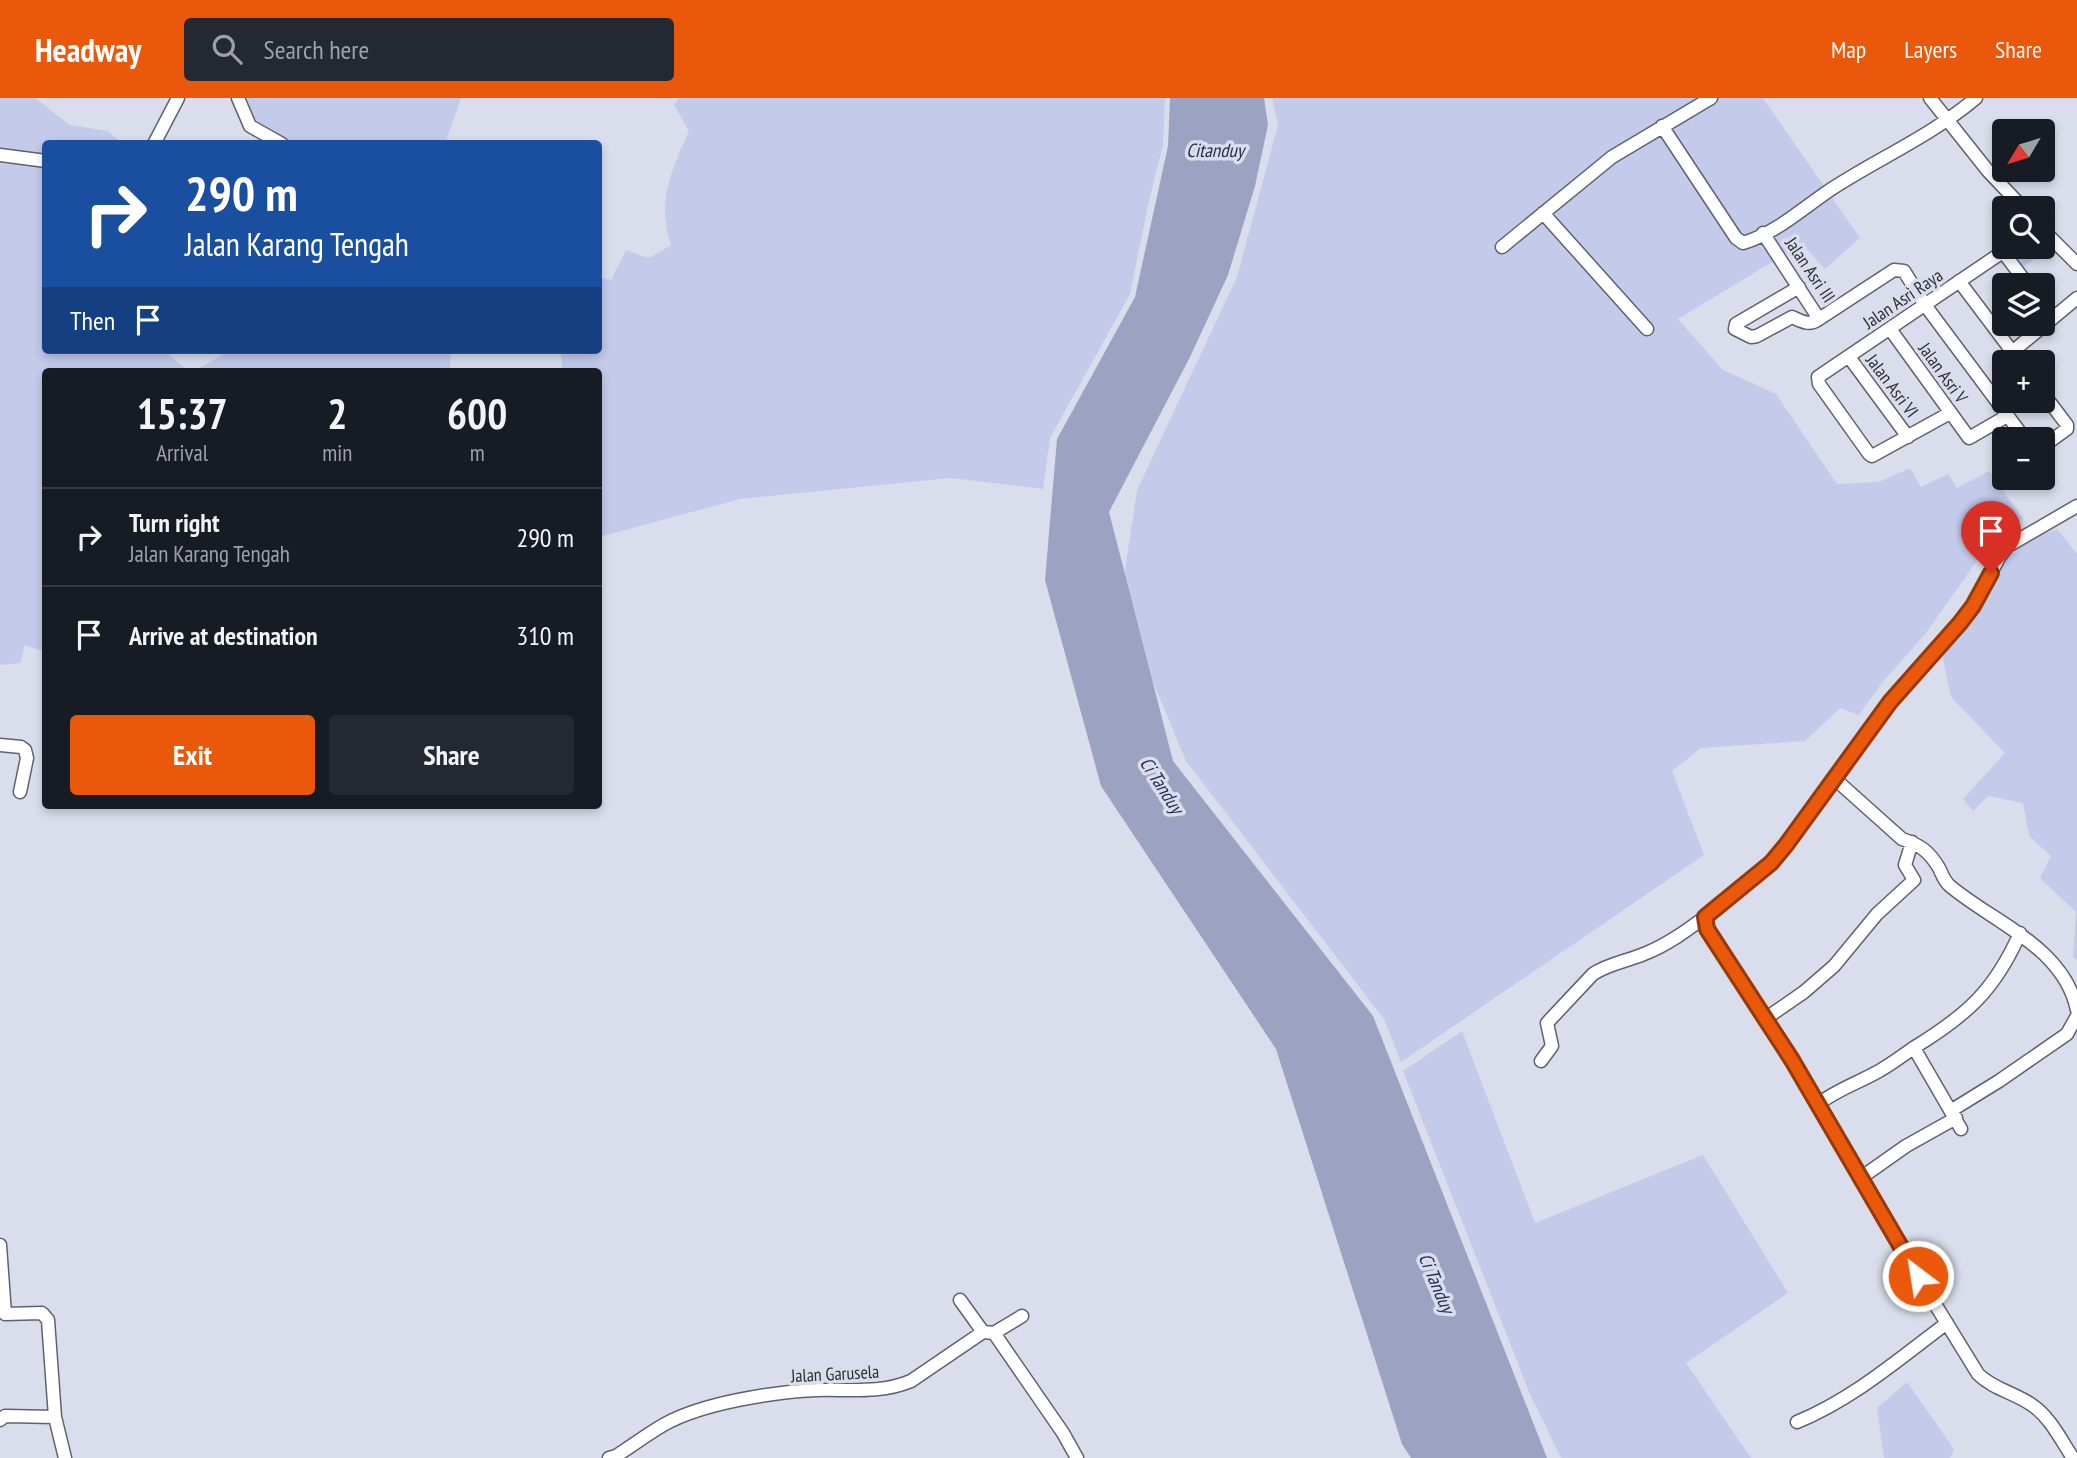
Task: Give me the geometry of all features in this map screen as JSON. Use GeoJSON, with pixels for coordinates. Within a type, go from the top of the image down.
{"type":"FeatureCollection","features":[{"type":"Feature","properties":{"kind":"street"},"geometry":{"type":"LineString","coordinates":[[156,140],[178,98]]}},
{"type":"Feature","properties":{"kind":"street"},"geometry":{"type":"LineString","coordinates":[[238,98],[250,126],[275,140]]}},
{"type":"Feature","properties":{"kind":"street"},"geometry":{"type":"LineString","coordinates":[[1502,247],[1612,157],[1711,98]]}},
{"type":"Feature","properties":{"kind":"street"},"geometry":{"type":"LineString","coordinates":[[1930,98],[1988,171],[2012,196]]}},
{"type":"Feature","properties":{"kind":"street"},"geometry":{"type":"LineString","coordinates":[[1662,126],[1736,238],[1740,242],[1746,242],[1949,121],[1976,98]]}},
{"type":"Feature","properties":{"kind":"street"},"geometry":{"type":"LineString","coordinates":[[0,155],[42,160]]}},
{"type":"Feature","properties":{"kind":"street"},"geometry":{"type":"LineString","coordinates":[[1543,213],[1647,329]]}},
{"type":"Feature","properties":{"kind":"street","name":"Jalan Asri III"},"geometry":{"type":"LineString","coordinates":[[1763,233],[1819,319],[1894,270],[1900,269],[1904,271],[1925,305]]}},
{"type":"Feature","properties":{"kind":"street"},"geometry":{"type":"LineString","coordinates":[[2055,240],[2075,258]]}},
{"type":"Feature","properties":{"kind":"street","name":"Jalan Asri Raya"},"geometry":{"type":"LineString","coordinates":[[1908,437],[1872,456],[1817,380],[1992,259]]}},
{"type":"Feature","properties":{"kind":"street"},"geometry":{"type":"LineString","coordinates":[[1959,281],[2011,350]]}},
{"type":"Feature","properties":{"kind":"street"},"geometry":{"type":"LineString","coordinates":[[1792,317],[1757,336],[1751,337],[1735,329],[1736,324],[1799,287]]}},
{"type":"Feature","properties":{"kind":"street"},"geometry":{"type":"LineString","coordinates":[[1782,298],[1792,317],[1807,324],[1819,319]]}},
{"type":"Feature","properties":{"kind":"street"},"geometry":{"type":"LineString","coordinates":[[2055,316],[2077,298]]}},
{"type":"Feature","properties":{"kind":"street"},"geometry":{"type":"LineString","coordinates":[[1925,305],[2016,427]]}},
{"type":"Feature","properties":{"kind":"street","name":"Jalan Asri V"},"geometry":{"type":"LineString","coordinates":[[1890,329],[1969,438],[2007,416]]}},
{"type":"Feature","properties":{"kind":"street"},"geometry":{"type":"LineString","coordinates":[[2022,350],[2035,336]]}},
{"type":"Feature","properties":{"kind":"street","name":"Jalan Asri VI"},"geometry":{"type":"LineString","coordinates":[[1849,357],[1908,437]]}},
{"type":"Feature","properties":{"kind":"street"},"geometry":{"type":"LineString","coordinates":[[2055,409],[2067,425],[2067,429],[2055,438]]}},
{"type":"Feature","properties":{"kind":"street"},"geometry":{"type":"LineString","coordinates":[[1908,437],[1950,413]]}},
{"type":"Feature","properties":{"kind":"street"},"geometry":{"type":"LineString","coordinates":[[1541,1061],[1552,1046],[1547,1023],[1593,974],[1602,968],[1646,954],[1676,938],[1771,863],[1836,780],[1898,692],[1973,606],[2000,556],[2008,547],[2077,506]]}},
{"type":"Feature","properties":{"kind":"street"},"geometry":{"type":"LineString","coordinates":[[0,745],[21,747],[25,750],[27,758],[20,792]]}},
{"type":"Feature","properties":{"kind":"street"},"geometry":{"type":"LineString","coordinates":[[1836,780],[1902,839],[1928,852],[1948,884],[2020,933],[2048,958],[2066,980],[2077,1010]]}},
{"type":"Feature","properties":{"kind":"street"},"geometry":{"type":"LineString","coordinates":[[1765,1019],[1804,992],[1834,966],[1882,908],[1914,880],[1905,865],[1912,842]]}},
{"type":"Feature","properties":{"kind":"street"},"geometry":{"type":"LineString","coordinates":[[1705,917],[1707,929],[1792,1060],[1903,1252],[1978,1374],[1985,1381],[2030,1403],[2040,1411],[2073,1458]]}},
{"type":"Feature","properties":{"kind":"street"},"geometry":{"type":"LineString","coordinates":[[1817,1105],[1837,1090],[1879,1071],[1950,1026],[1976,1003],[2006,965],[2020,933]]}},
{"type":"Feature","properties":{"kind":"street"},"geometry":{"type":"LineString","coordinates":[[1862,1177],[1906,1146],[1956,1119],[1999,1082],[2067,1034],[2077,1016]]}},
{"type":"Feature","properties":{"kind":"street"},"geometry":{"type":"LineString","coordinates":[[1914,1048],[1956,1119]]}},
{"type":"Feature","properties":{"kind":"street"},"geometry":{"type":"LineString","coordinates":[[0,1245],[3,1314],[43,1313],[48,1320],[55,1418],[65,1458]]}},
{"type":"Feature","properties":{"kind":"street"},"geometry":{"type":"LineString","coordinates":[[960,1300],[989,1332],[1063,1433],[1077,1458]]}},
{"type":"Feature","properties":{"kind":"street","name":"Jalan Garusela"},"geometry":{"type":"LineString","coordinates":[[609,1458],[667,1422],[729,1401],[815,1390],[873,1390],[900,1386],[989,1332],[1022,1316]]}},
{"type":"Feature","properties":{"kind":"street"},"geometry":{"type":"LineString","coordinates":[[1797,1422],[1824,1411],[1861,1388],[1947,1323]]}},
{"type":"Feature","properties":{"kind":"street"},"geometry":{"type":"LineString","coordinates":[[0,1420],[5,1416],[55,1418]]}},
{"type":"Feature","properties":{"kind":"shaded area"},"geometry":{"type":"Polygon","coordinates":[[[0,98],[35,98],[70,125],[108,131],[118,140],[42,140],[42,354],[168,354],[185,368],[42,368],[42,651],[25,645],[20,663],[0,665],[0,98]]]}},
{"type":"Feature","properties":{"kind":"shaded area"},"geometry":{"type":"Polygon","coordinates":[[[245,98],[461,98],[447,140],[288,140],[269,132],[252,116],[245,98]]]}},
{"type":"Feature","properties":{"kind":"shaded area"},"geometry":{"type":"Polygon","coordinates":[[[679,98],[1165,98],[1163,145],[1130,294],[1050,438],[1043,489],[951,478],[740,499],[602,536],[602,368],[562,368],[561,354],[602,354],[602,278],[611,280],[626,250],[649,258],[671,245],[665,215],[668,186],[689,131],[674,105],[679,98]]]}},
{"type":"Feature","properties":{"kind":"shaded area"},"geometry":{"type":"Polygon","coordinates":[[[1272,98],[1763,98],[1860,238],[1825,269],[1802,244],[1678,319],[1723,370],[1776,394],[1837,484],[1879,482],[1910,468],[1921,487],[1948,474],[1957,488],[1989,471],[1992,475],[1992,490],[2002,490],[2023,519],[1988,545],[1926,633],[1881,684],[1859,715],[1840,708],[1805,741],[1701,748],[1672,771],[1704,855],[1401,1062],[1384,1019],[1186,761],[1120,603],[1137,490],[1237,277],[1278,125],[1272,98]]]}},
{"type":"Feature","properties":{"kind":"shaded area"},"geometry":{"type":"Polygon","coordinates":[[[2018,259],[2034,259],[2023,267],[2018,259]]]}},
{"type":"Feature","properties":{"kind":"shaded area"},"geometry":{"type":"Polygon","coordinates":[[[224,354],[451,354],[450,368],[199,368],[224,354]]]}},
{"type":"Feature","properties":{"kind":"shaded area"},"geometry":{"type":"Polygon","coordinates":[[[2057,529],[2077,554],[2077,960],[2073,957],[2076,912],[2040,878],[2051,856],[2029,836],[2023,803],[1988,796],[1973,811],[1963,799],[2005,753],[1951,697],[1941,650],[2002,563],[2034,537],[2057,529]]]}},
{"type":"Feature","properties":{"kind":"shaded area"},"geometry":{"type":"Polygon","coordinates":[[[1462,1031],[1535,1223],[1703,1155],[1788,1293],[1686,1363],[1751,1458],[1561,1458],[1530,1394],[1403,1071],[1462,1031]]]}},
{"type":"Feature","properties":{"kind":"shaded area"},"geometry":{"type":"Polygon","coordinates":[[[1907,1382],[1954,1449],[1950,1458],[1884,1458],[1877,1408],[1907,1382]]]}},
{"type":"Feature","properties":{"kind":"water"},"geometry":{"type":"Polygon","coordinates":[[[1170,98],[1264,98],[1268,125],[1255,186],[1228,275],[1190,357],[1109,512],[1173,761],[1373,1016],[1547,1458],[1411,1458],[1402,1444],[1276,1049],[1101,786],[1045,580],[1057,439],[1135,297],[1168,146],[1170,98]]]}},
{"type":"Feature","properties":{"kind":"route"},"geometry":{"type":"LineString","coordinates":[[1918,1276],[1792,1060],[1707,929],[1705,917],[1771,863],[1786,845],[1836,780],[1890,702],[1973,606],[1991,573]]}},
{"type":"Feature","properties":{"kind":"water label","name":"Citanduy"},"geometry":{"type":"Point","coordinates":[1215,150]}},
{"type":"Feature","properties":{"kind":"water label","name":"Ci Tanduy"},"geometry":{"type":"Point","coordinates":[1162,785]}},
{"type":"Feature","properties":{"kind":"water label","name":"Ci Tanduy"},"geometry":{"type":"Point","coordinates":[1437,1283]}}]}
